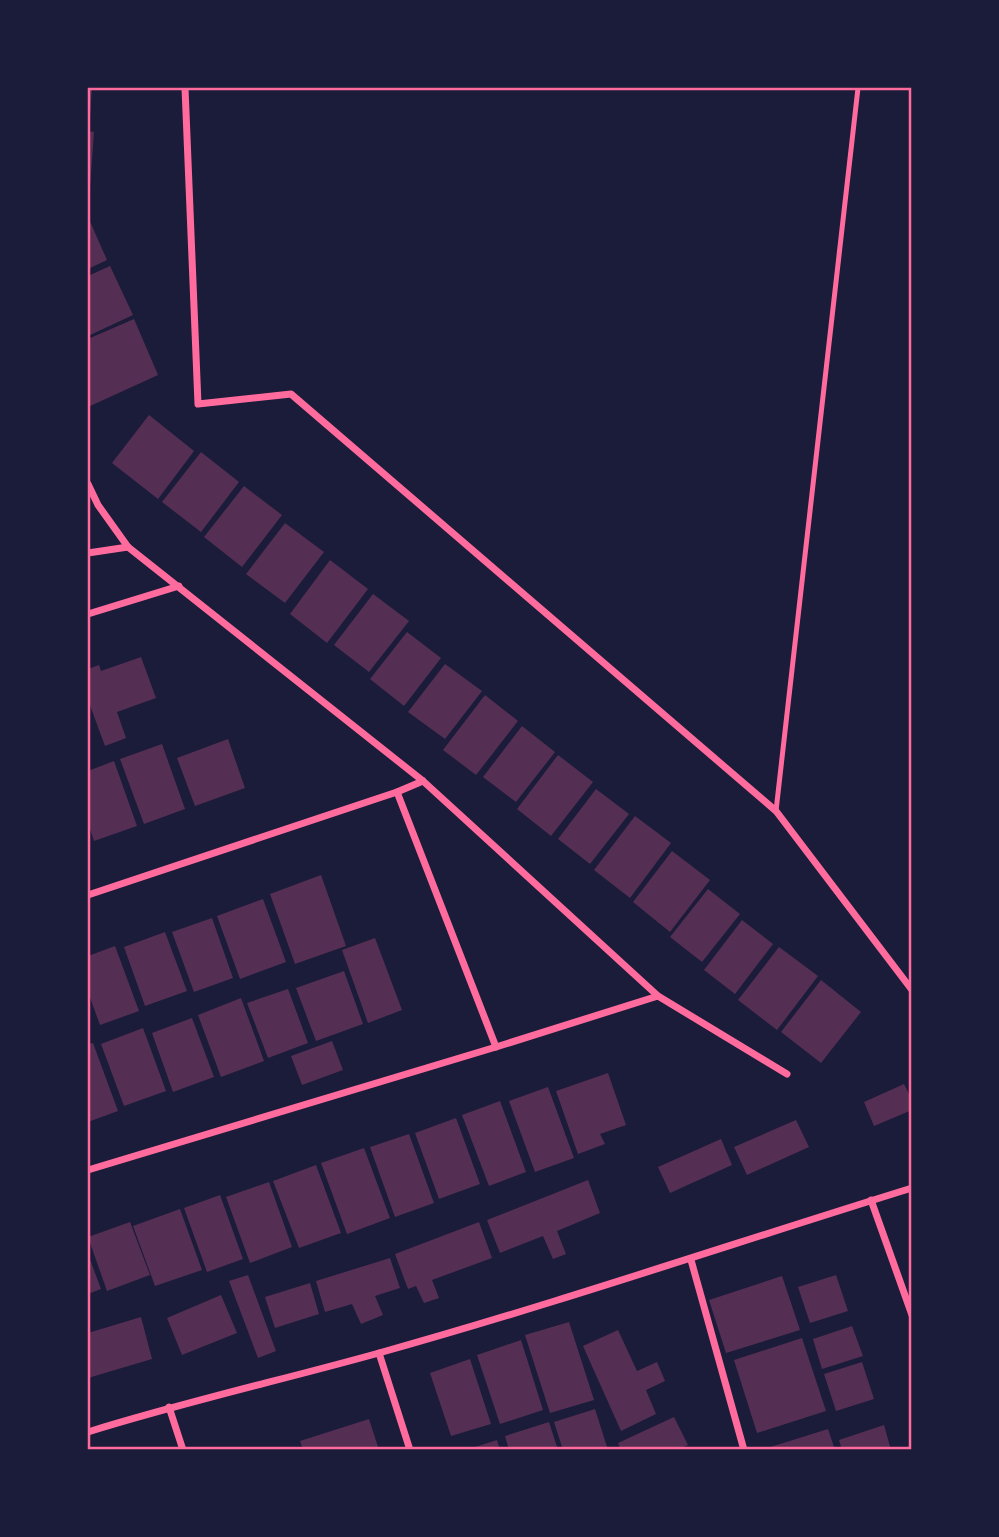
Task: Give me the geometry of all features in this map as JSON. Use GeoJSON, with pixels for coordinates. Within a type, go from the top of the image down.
{"type":"FeatureCollection","features":[{"type":"Feature","properties":{"kind":"street"},"geometry":{"type":"LineString","coordinates":[[185,88],[198,404],[291,394],[776,811],[912,990]]}},
{"type":"Feature","properties":{"kind":"street"},"geometry":{"type":"LineString","coordinates":[[88,484],[98,505],[128,547],[423,781],[658,996],[787,1074]]}},
{"type":"Feature","properties":{"kind":"street"},"geometry":{"type":"LineString","coordinates":[[88,553],[128,547]]}},
{"type":"Feature","properties":{"kind":"street"},"geometry":{"type":"LineString","coordinates":[[88,614],[179,586]]}},
{"type":"Feature","properties":{"kind":"street"},"geometry":{"type":"LineString","coordinates":[[88,895],[423,781]]}},
{"type":"Feature","properties":{"kind":"street"},"geometry":{"type":"LineString","coordinates":[[397,792],[495,1047]]}},
{"type":"Feature","properties":{"kind":"street"},"geometry":{"type":"LineString","coordinates":[[88,1170],[658,996]]}},
{"type":"Feature","properties":{"kind":"street"},"geometry":{"type":"LineString","coordinates":[[88,1432],[169,1407],[379,1353],[691,1260],[912,1188]]}},
{"type":"Feature","properties":{"kind":"street"},"geometry":{"type":"LineString","coordinates":[[871,1200],[912,1315]]}},
{"type":"Feature","properties":{"kind":"street"},"geometry":{"type":"LineString","coordinates":[[691,1260],[744,1450]]}},
{"type":"Feature","properties":{"kind":"street"},"geometry":{"type":"LineString","coordinates":[[379,1353],[410,1450]]}},
{"type":"Feature","properties":{"kind":"street"},"geometry":{"type":"LineString","coordinates":[[169,1407],[183,1450]]}},
{"type":"Feature","properties":{"kind":"lane"},"geometry":{"type":"LineString","coordinates":[[776,811],[858,88]]}},
{"type":"Feature","properties":{"kind":"building"},"geometry":{"type":"Polygon","coordinates":[[[88,88],[92,88],[90,117],[88,117],[88,88]]]}},
{"type":"Feature","properties":{"kind":"building"},"geometry":{"type":"Polygon","coordinates":[[[88,131],[94,132],[90,188],[88,188],[88,131]]]}},
{"type":"Feature","properties":{"kind":"building"},"geometry":{"type":"Polygon","coordinates":[[[88,217],[107,260],[88,269],[88,217]]]}},
{"type":"Feature","properties":{"kind":"building"},"geometry":{"type":"Polygon","coordinates":[[[110,266],[133,315],[88,336],[88,276],[110,266]]]}},
{"type":"Feature","properties":{"kind":"building"},"geometry":{"type":"Polygon","coordinates":[[[134,319],[158,375],[88,407],[88,339],[134,319]]]}},
{"type":"Feature","properties":{"kind":"building"},"geometry":{"type":"Polygon","coordinates":[[[149,415],[194,451],[158,499],[112,463],[149,415]]]}},
{"type":"Feature","properties":{"kind":"building"},"geometry":{"type":"Polygon","coordinates":[[[201,452],[239,482],[201,532],[162,502],[201,452]]]}},
{"type":"Feature","properties":{"kind":"building"},"geometry":{"type":"Polygon","coordinates":[[[244,486],[282,515],[242,567],[204,537],[244,486]]]}},
{"type":"Feature","properties":{"kind":"building"},"geometry":{"type":"Polygon","coordinates":[[[285,523],[324,552],[285,603],[246,574],[285,523]]]}},
{"type":"Feature","properties":{"kind":"building"},"geometry":{"type":"Polygon","coordinates":[[[330,560],[368,589],[327,643],[290,614],[330,560]]]}},
{"type":"Feature","properties":{"kind":"building"},"geometry":{"type":"Polygon","coordinates":[[[373,594],[409,621],[369,672],[334,645],[373,594]]]}},
{"type":"Feature","properties":{"kind":"building"},"geometry":{"type":"Polygon","coordinates":[[[407,632],[441,658],[404,706],[370,679],[407,632]]]}},
{"type":"Feature","properties":{"kind":"building"},"geometry":{"type":"Polygon","coordinates":[[[141,657],[156,698],[117,712],[126,738],[105,746],[88,700],[88,669],[99,665],[101,671],[141,657]]]}},
{"type":"Feature","properties":{"kind":"building"},"geometry":{"type":"Polygon","coordinates":[[[445,664],[482,691],[445,739],[408,712],[445,664]]]}},
{"type":"Feature","properties":{"kind":"building"},"geometry":{"type":"Polygon","coordinates":[[[485,695],[518,721],[476,775],[443,750],[485,695]]]}},
{"type":"Feature","properties":{"kind":"building"},"geometry":{"type":"Polygon","coordinates":[[[522,726],[555,752],[516,802],[483,777],[522,726]]]}},
{"type":"Feature","properties":{"kind":"building"},"geometry":{"type":"Polygon","coordinates":[[[228,739],[245,788],[195,806],[177,758],[228,739]]]}},
{"type":"Feature","properties":{"kind":"building"},"geometry":{"type":"Polygon","coordinates":[[[162,744],[185,809],[144,824],[120,759],[162,744]]]}},
{"type":"Feature","properties":{"kind":"building"},"geometry":{"type":"Polygon","coordinates":[[[558,755],[593,782],[551,836],[517,809],[558,755]]]}},
{"type":"Feature","properties":{"kind":"building"},"geometry":{"type":"Polygon","coordinates":[[[114,761],[137,826],[94,841],[88,823],[88,771],[114,761]]]}},
{"type":"Feature","properties":{"kind":"building"},"geometry":{"type":"Polygon","coordinates":[[[596,789],[629,814],[590,864],[558,839],[596,789]]]}},
{"type":"Feature","properties":{"kind":"building"},"geometry":{"type":"Polygon","coordinates":[[[635,816],[671,843],[630,898],[594,870],[635,816]]]}},
{"type":"Feature","properties":{"kind":"building"},"geometry":{"type":"Polygon","coordinates":[[[672,851],[710,880],[670,932],[633,902],[672,851]]]}},
{"type":"Feature","properties":{"kind":"building"},"geometry":{"type":"Polygon","coordinates":[[[321,875],[346,946],[295,964],[270,894],[321,875]]]}},
{"type":"Feature","properties":{"kind":"building"},"geometry":{"type":"Polygon","coordinates":[[[708,889],[740,914],[702,962],[670,937],[708,889]]]}},
{"type":"Feature","properties":{"kind":"building"},"geometry":{"type":"Polygon","coordinates":[[[263,899],[286,962],[240,979],[217,916],[263,899]]]}},
{"type":"Feature","properties":{"kind":"building"},"geometry":{"type":"Polygon","coordinates":[[[212,918],[233,978],[194,992],[172,932],[212,918]]]}},
{"type":"Feature","properties":{"kind":"building"},"geometry":{"type":"Polygon","coordinates":[[[742,920],[773,944],[735,994],[704,970],[742,920]]]}},
{"type":"Feature","properties":{"kind":"building"},"geometry":{"type":"Polygon","coordinates":[[[165,932],[187,991],[145,1006],[124,947],[165,932]]]}},
{"type":"Feature","properties":{"kind":"building"},"geometry":{"type":"Polygon","coordinates":[[[375,938],[402,1010],[368,1023],[342,950],[375,938]]]}},
{"type":"Feature","properties":{"kind":"building"},"geometry":{"type":"Polygon","coordinates":[[[115,946],[139,1011],[100,1025],[88,992],[88,956],[115,946]]]}},
{"type":"Feature","properties":{"kind":"building"},"geometry":{"type":"Polygon","coordinates":[[[779,947],[818,976],[777,1030],[738,1000],[779,947]]]}},
{"type":"Feature","properties":{"kind":"building"},"geometry":{"type":"Polygon","coordinates":[[[344,971],[363,1024],[316,1041],[296,988],[344,971]]]}},
{"type":"Feature","properties":{"kind":"building"},"geometry":{"type":"Polygon","coordinates":[[[821,980],[861,1012],[821,1063],[781,1032],[821,980]]]}},
{"type":"Feature","properties":{"kind":"building"},"geometry":{"type":"Polygon","coordinates":[[[288,989],[308,1043],[268,1058],[247,1003],[288,989]]]}},
{"type":"Feature","properties":{"kind":"building"},"geometry":{"type":"Polygon","coordinates":[[[241,998],[264,1061],[221,1077],[198,1015],[241,998]]]}},
{"type":"Feature","properties":{"kind":"building"},"geometry":{"type":"Polygon","coordinates":[[[192,1018],[214,1077],[173,1092],[152,1033],[192,1018]]]}},
{"type":"Feature","properties":{"kind":"building"},"geometry":{"type":"Polygon","coordinates":[[[143,1028],[166,1091],[124,1106],[101,1044],[143,1028]]]}},
{"type":"Feature","properties":{"kind":"building"},"geometry":{"type":"Polygon","coordinates":[[[332,1041],[343,1070],[302,1085],[291,1056],[332,1041]]]}},
{"type":"Feature","properties":{"kind":"building"},"geometry":{"type":"Polygon","coordinates":[[[93,1043],[118,1111],[88,1122],[88,1044],[93,1043]]]}},
{"type":"Feature","properties":{"kind":"building"},"geometry":{"type":"Polygon","coordinates":[[[608,1073],[626,1125],[600,1134],[605,1144],[578,1154],[556,1091],[608,1073]]]}},
{"type":"Feature","properties":{"kind":"building"},"geometry":{"type":"Polygon","coordinates":[[[904,1084],[912,1100],[912,1110],[874,1126],[864,1102],[904,1084]]]}},
{"type":"Feature","properties":{"kind":"building"},"geometry":{"type":"Polygon","coordinates":[[[548,1087],[574,1158],[535,1172],[509,1101],[548,1087]]]}},
{"type":"Feature","properties":{"kind":"building"},"geometry":{"type":"Polygon","coordinates":[[[500,1101],[526,1172],[489,1186],[462,1115],[500,1101]]]}},
{"type":"Feature","properties":{"kind":"building"},"geometry":{"type":"Polygon","coordinates":[[[456,1118],[480,1184],[439,1199],[415,1133],[456,1118]]]}},
{"type":"Feature","properties":{"kind":"building"},"geometry":{"type":"Polygon","coordinates":[[[796,1120],[809,1147],[747,1175],[734,1147],[796,1120]]]}},
{"type":"Feature","properties":{"kind":"building"},"geometry":{"type":"Polygon","coordinates":[[[409,1134],[434,1203],[395,1217],[370,1147],[409,1134]]]}},
{"type":"Feature","properties":{"kind":"building"},"geometry":{"type":"Polygon","coordinates":[[[721,1139],[732,1165],[670,1193],[658,1167],[721,1139]]]}},
{"type":"Feature","properties":{"kind":"building"},"geometry":{"type":"Polygon","coordinates":[[[364,1148],[390,1218],[347,1234],[321,1163],[364,1148]]]}},
{"type":"Feature","properties":{"kind":"building"},"geometry":{"type":"Polygon","coordinates":[[[316,1165],[341,1233],[299,1248],[273,1181],[316,1165]]]}},
{"type":"Feature","properties":{"kind":"building"},"geometry":{"type":"Polygon","coordinates":[[[588,1180],[600,1213],[557,1231],[566,1254],[553,1259],[543,1236],[500,1253],[487,1220],[588,1180]]]}},
{"type":"Feature","properties":{"kind":"building"},"geometry":{"type":"Polygon","coordinates":[[[269,1182],[292,1247],[250,1263],[226,1197],[269,1182]]]}},
{"type":"Feature","properties":{"kind":"building"},"geometry":{"type":"Polygon","coordinates":[[[220,1195],[243,1259],[207,1272],[184,1208],[220,1195]]]}},
{"type":"Feature","properties":{"kind":"building"},"geometry":{"type":"Polygon","coordinates":[[[180,1209],[202,1270],[155,1286],[133,1226],[180,1209]]]}},
{"type":"Feature","properties":{"kind":"building"},"geometry":{"type":"Polygon","coordinates":[[[130,1222],[150,1275],[107,1291],[88,1237],[130,1222]]]}},
{"type":"Feature","properties":{"kind":"building"},"geometry":{"type":"Polygon","coordinates":[[[479,1222],[492,1258],[432,1280],[439,1298],[424,1303],[416,1286],[408,1289],[395,1254],[479,1222]]]}},
{"type":"Feature","properties":{"kind":"building"},"geometry":{"type":"Polygon","coordinates":[[[88,1254],[101,1289],[88,1294],[88,1254]]]}},
{"type":"Feature","properties":{"kind":"building"},"geometry":{"type":"Polygon","coordinates":[[[390,1258],[400,1288],[375,1296],[383,1315],[361,1324],[352,1304],[325,1312],[316,1281],[390,1258]]]}},
{"type":"Feature","properties":{"kind":"building"},"geometry":{"type":"Polygon","coordinates":[[[248,1275],[276,1351],[258,1358],[229,1281],[248,1275]]]}},
{"type":"Feature","properties":{"kind":"building"},"geometry":{"type":"Polygon","coordinates":[[[836,1275],[848,1311],[810,1323],[798,1287],[836,1275]]]}},
{"type":"Feature","properties":{"kind":"building"},"geometry":{"type":"Polygon","coordinates":[[[782,1276],[800,1330],[726,1353],[709,1300],[782,1276]]]}},
{"type":"Feature","properties":{"kind":"building"},"geometry":{"type":"Polygon","coordinates":[[[310,1283],[319,1314],[275,1328],[265,1297],[310,1283]]]}},
{"type":"Feature","properties":{"kind":"building"},"geometry":{"type":"Polygon","coordinates":[[[221,1295],[237,1333],[182,1355],[167,1318],[221,1295]]]}},
{"type":"Feature","properties":{"kind":"building"},"geometry":{"type":"Polygon","coordinates":[[[141,1317],[152,1359],[88,1378],[88,1333],[141,1317]]]}},
{"type":"Feature","properties":{"kind":"building"},"geometry":{"type":"Polygon","coordinates":[[[569,1322],[594,1400],[550,1413],[525,1335],[569,1322]]]}},
{"type":"Feature","properties":{"kind":"building"},"geometry":{"type":"Polygon","coordinates":[[[852,1326],[863,1356],[822,1369],[813,1339],[852,1326]]]}},
{"type":"Feature","properties":{"kind":"building"},"geometry":{"type":"Polygon","coordinates":[[[618,1330],[637,1371],[657,1362],[665,1381],[646,1390],[656,1414],[621,1431],[583,1346],[618,1330]]]}},
{"type":"Feature","properties":{"kind":"building"},"geometry":{"type":"Polygon","coordinates":[[[802,1338],[826,1411],[757,1433],[734,1360],[802,1338]]]}},
{"type":"Feature","properties":{"kind":"building"},"geometry":{"type":"Polygon","coordinates":[[[521,1340],[543,1410],[500,1424],[477,1355],[521,1340]]]}},
{"type":"Feature","properties":{"kind":"building"},"geometry":{"type":"Polygon","coordinates":[[[470,1359],[491,1424],[451,1436],[430,1373],[470,1359]]]}},
{"type":"Feature","properties":{"kind":"building"},"geometry":{"type":"Polygon","coordinates":[[[862,1362],[874,1399],[836,1411],[824,1374],[862,1362]]]}},
{"type":"Feature","properties":{"kind":"building"},"geometry":{"type":"Polygon","coordinates":[[[595,1409],[608,1450],[563,1450],[554,1422],[595,1409]]]}},
{"type":"Feature","properties":{"kind":"building"},"geometry":{"type":"Polygon","coordinates":[[[674,1417],[688,1445],[676,1450],[621,1450],[618,1443],[674,1417]]]}},
{"type":"Feature","properties":{"kind":"building"},"geometry":{"type":"Polygon","coordinates":[[[369,1419],[379,1450],[303,1450],[300,1441],[369,1419]]]}},
{"type":"Feature","properties":{"kind":"building"},"geometry":{"type":"Polygon","coordinates":[[[549,1422],[558,1450],[509,1450],[505,1436],[549,1422]]]}},
{"type":"Feature","properties":{"kind":"building"},"geometry":{"type":"Polygon","coordinates":[[[884,1425],[891,1450],[842,1450],[839,1440],[884,1425]]]}},
{"type":"Feature","properties":{"kind":"building"},"geometry":{"type":"Polygon","coordinates":[[[828,1429],[835,1450],[764,1450],[764,1449],[828,1429]]]}},
{"type":"Feature","properties":{"kind":"building"},"geometry":{"type":"Polygon","coordinates":[[[497,1440],[500,1450],[469,1450],[469,1449],[497,1440]]]}}]}
